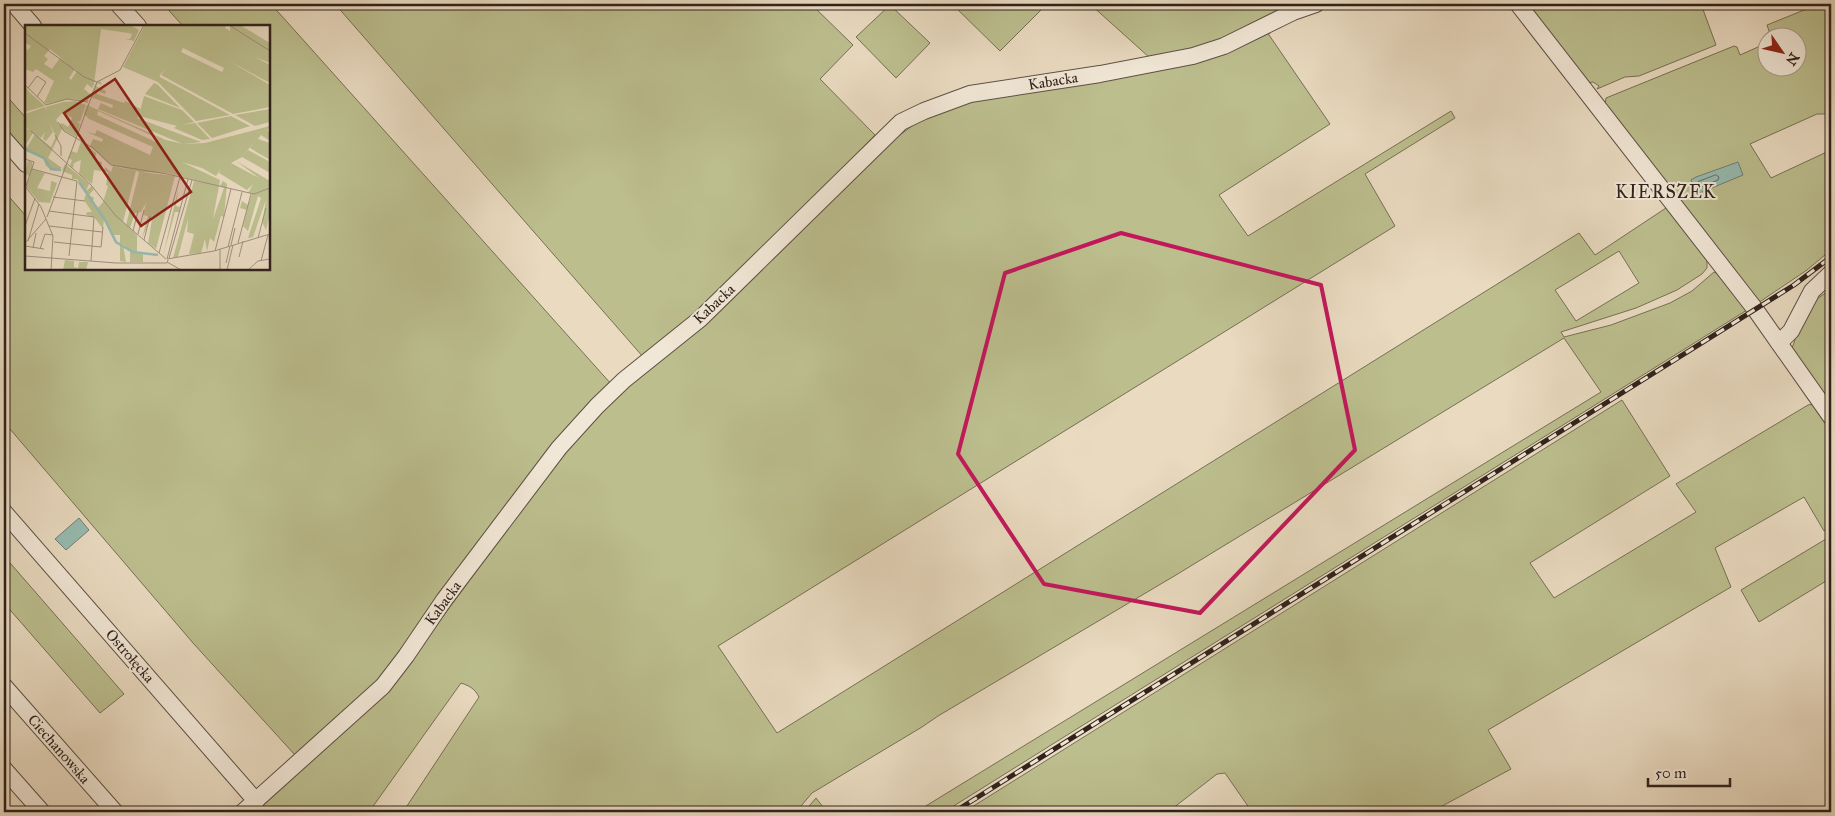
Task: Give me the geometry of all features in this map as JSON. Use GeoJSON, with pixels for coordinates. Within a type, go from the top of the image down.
{"type":"FeatureCollection","features":[{"type":"Feature","properties":{"kind":"street"},"geometry":{"type":"LineString","coordinates":[[14,4],[32,25]]}},
{"type":"Feature","properties":{"kind":"street"},"geometry":{"type":"LineString","coordinates":[[118,4],[137,25]]}},
{"type":"Feature","properties":{"kind":"street","name":"Kabacka"},"geometry":{"type":"LineString","coordinates":[[243,812],[383,686],[444,600],[559,448],[597,406],[624,380],[700,318],[901,122],[924,111],[970,94],[1100,74],[1193,56],[1224,46],[1293,12],[1316,4]]}},
{"type":"Feature","properties":{"kind":"street"},"geometry":{"type":"LineString","coordinates":[[1518,4],[1779,343],[1831,417]]}},
{"type":"Feature","properties":{"kind":"street"},"geometry":{"type":"LineString","coordinates":[[4,139],[25,163]]}},
{"type":"Feature","properties":{"kind":"street"},"geometry":{"type":"LineString","coordinates":[[1779,343],[1791,331],[1812,291],[1831,274]]}},
{"type":"Feature","properties":{"kind":"street","name":"Ostrołęcka"},"geometry":{"type":"LineString","coordinates":[[4,512],[256,801]]}},
{"type":"Feature","properties":{"kind":"street","name":"Ciechanowska"},"geometry":{"type":"LineString","coordinates":[[4,686],[114,812]]}},
{"type":"Feature","properties":{"kind":"street"},"geometry":{"type":"LineString","coordinates":[[4,769],[42,812]]}},
{"type":"Feature","properties":{"kind":"highlighted area"},"geometry":{"type":"Polygon","coordinates":[[[1121,233],[1321,285],[1355,450],[1200,613],[1044,584],[958,454],[1005,273],[1121,233]]]}},
{"type":"Feature","properties":{"kind":"green space"},"geometry":{"type":"Polygon","coordinates":[[[163,4],[271,4],[612,385],[377,683],[295,755],[193,643],[4,422],[4,191],[25,215],[25,270],[270,270],[270,25],[182,25],[163,4]]]}},
{"type":"Feature","properties":{"kind":"green space"},"geometry":{"type":"Polygon","coordinates":[[[335,4],[811,4],[853,45],[820,79],[875,135],[743,271],[644,358],[335,4]]]}},
{"type":"Feature","properties":{"kind":"green space"},"geometry":{"type":"Polygon","coordinates":[[[952,4],[1047,4],[1000,51],[952,4]]]}},
{"type":"Feature","properties":{"kind":"green space"},"geometry":{"type":"Polygon","coordinates":[[[1090,4],[1297,4],[1221,41],[1191,50],[1150,58],[1090,4]]]}},
{"type":"Feature","properties":{"kind":"green space"},"geometry":{"type":"Polygon","coordinates":[[[1524,4],[1672,4],[1673,8],[1683,4],[1701,4],[1716,45],[1639,76],[1625,77],[1597,89],[1599,86],[1593,82],[1587,83],[1524,4]]]}},
{"type":"Feature","properties":{"kind":"green space"},"geometry":{"type":"Polygon","coordinates":[[[1819,4],[1831,4],[1831,115],[1817,114],[1750,144],[1771,178],[1831,150],[1831,250],[1807,270],[1758,303],[1605,104],[1606,98],[1734,46],[1737,47],[1740,55],[1758,47],[1758,78],[1808,78],[1808,28],[1768,28],[1767,25],[1819,4]]]}},
{"type":"Feature","properties":{"kind":"green space"},"geometry":{"type":"Polygon","coordinates":[[[890,5],[930,43],[896,78],[856,37],[890,5]]]}},
{"type":"Feature","properties":{"kind":"green space"},"geometry":{"type":"Polygon","coordinates":[[[1267,32],[1330,124],[1219,195],[1248,236],[1451,111],[1455,118],[1365,174],[1395,226],[718,646],[777,733],[1579,233],[1595,255],[1669,206],[1707,260],[1707,268],[1702,274],[1677,290],[1636,308],[1561,332],[1564,337],[1611,325],[1670,303],[1692,291],[1714,272],[1720,275],[1747,310],[944,812],[916,812],[1601,392],[1564,338],[1176,575],[812,793],[796,812],[403,812],[479,697],[472,688],[461,683],[369,812],[253,812],[425,641],[564,452],[614,396],[708,323],[897,137],[930,113],[966,101],[1267,32]],[[1619,251],[1555,290],[1576,321],[1639,283],[1619,251]]]}},
{"type":"Feature","properties":{"kind":"green space"},"geometry":{"type":"Polygon","coordinates":[[[4,93],[25,117],[25,158],[4,134],[4,93]]]}},
{"type":"Feature","properties":{"kind":"green space"},"geometry":{"type":"Polygon","coordinates":[[[1831,289],[1831,407],[1791,351],[1807,306],[1831,289]]]}},
{"type":"Feature","properties":{"kind":"green space"},"geometry":{"type":"Polygon","coordinates":[[[1622,400],[1670,476],[1530,563],[1554,598],[1696,512],[1676,484],[1808,405],[1814,404],[1831,430],[1831,527],[1824,531],[1804,497],[1715,548],[1731,587],[1488,730],[1511,769],[1431,812],[1252,812],[1225,773],[1217,774],[1168,812],[964,812],[1622,400]]]}},
{"type":"Feature","properties":{"kind":"green space"},"geometry":{"type":"Polygon","coordinates":[[[1831,536],[1831,578],[1759,622],[1741,590],[1831,536]]]}},
{"type":"Feature","properties":{"kind":"green space"},"geometry":{"type":"Polygon","coordinates":[[[4,556],[124,694],[100,713],[4,603],[4,556]]]}},
{"type":"Feature","properties":{"kind":"green space"},"geometry":{"type":"Polygon","coordinates":[[[816,798],[827,812],[804,812],[816,798]]]}},
{"type":"Feature","properties":{"kind":"water"},"geometry":{"type":"Polygon","coordinates":[[[1738,162],[1743,175],[1695,195],[1691,180],[1738,162]]]}},
{"type":"Feature","properties":{"kind":"water"},"geometry":{"type":"Polygon","coordinates":[[[79,518],[89,530],[66,550],[55,539],[79,518]]]}},
{"type":"Feature","properties":{"kind":"railway"},"geometry":{"type":"LineString","coordinates":[[954,812],[1794,285],[1831,257]]}},
{"type":"Feature","properties":{"kind":"district","name":"KIERSZEK"},"geometry":{"type":"Point","coordinates":[1666,192]}}]}
